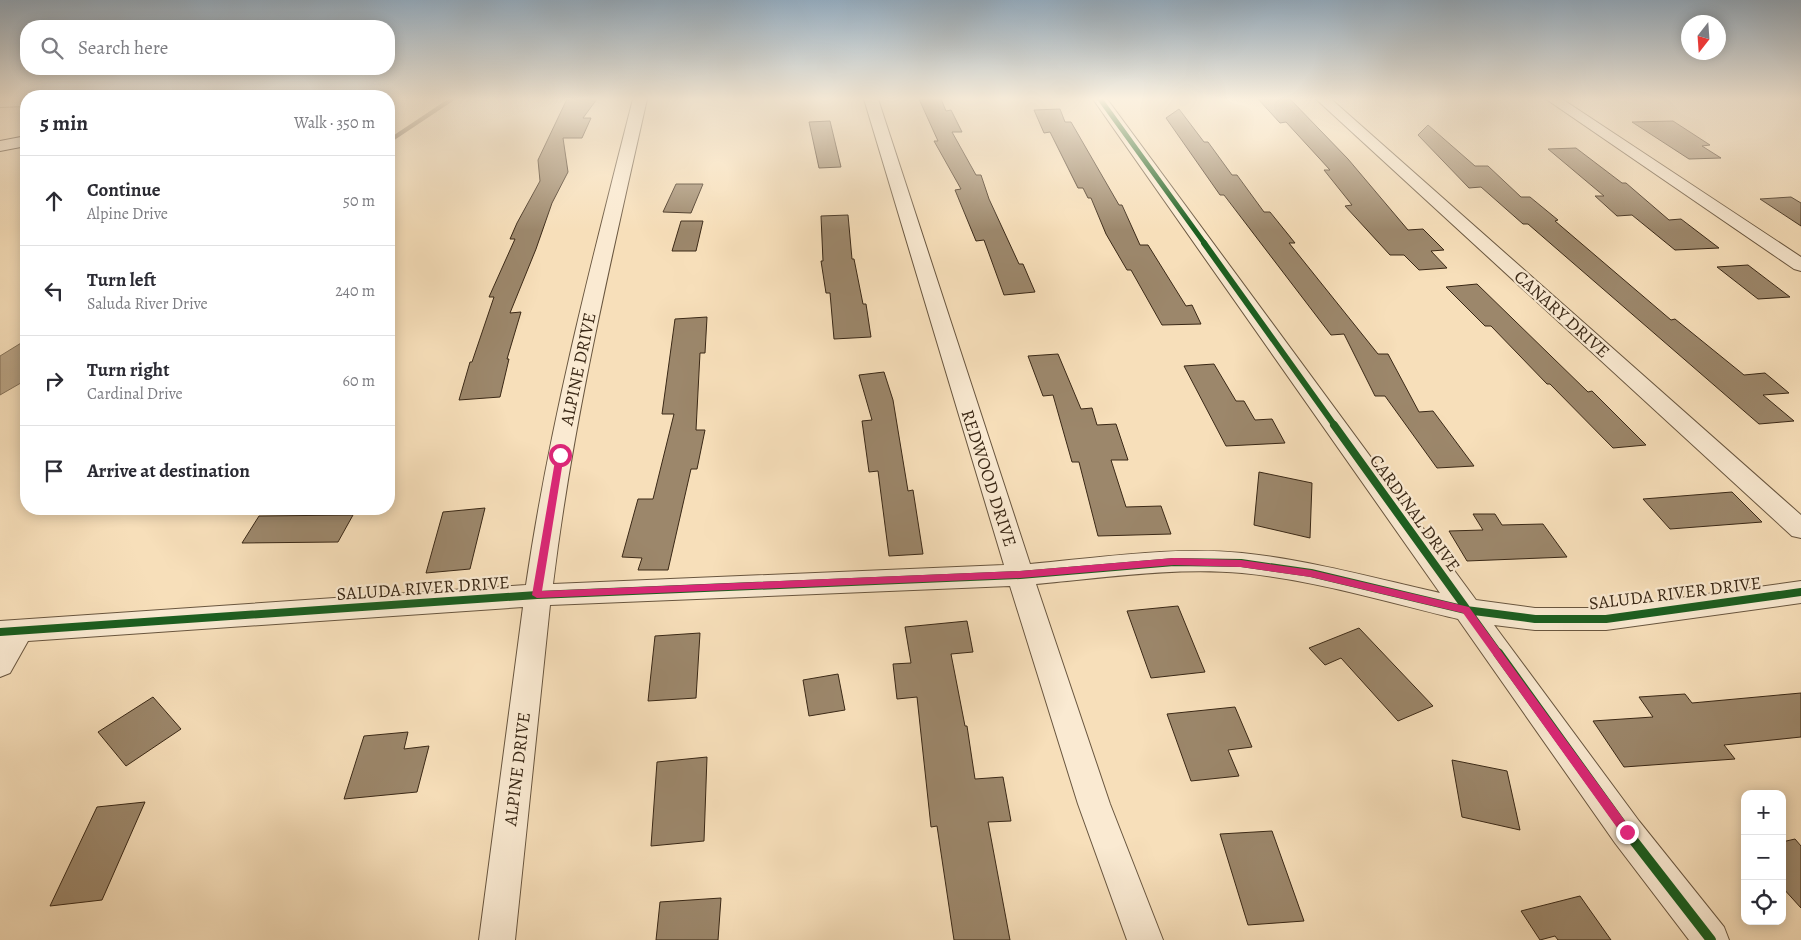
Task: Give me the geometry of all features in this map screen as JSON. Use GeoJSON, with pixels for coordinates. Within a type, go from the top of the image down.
{"type":"FeatureCollection","features":[{"type":"Feature","properties":{"kind":"street"},"geometry":{"type":"LineString","coordinates":[[0,146],[16,143]]}},
{"type":"Feature","properties":{"kind":"street","name":"ALPINE DRIVE"},"geometry":{"type":"LineString","coordinates":[[497,940],[537,595],[560,455],[581,347],[630,143]]}},
{"type":"Feature","properties":{"kind":"street","name":"REDWOOD DRIVE"},"geometry":{"type":"LineString","coordinates":[[884,143],[1082,774],[1145,940]]}},
{"type":"Feature","properties":{"kind":"street","name":"CARDINAL DRIVE"},"geometry":{"type":"LineString","coordinates":[[1131,143],[1627,832],[1711,940]]}},
{"type":"Feature","properties":{"kind":"street","name":"CANARY DRIVE"},"geometry":{"type":"LineString","coordinates":[[1372,143],[1801,529]]}},
{"type":"Feature","properties":{"kind":"street"},"geometry":{"type":"LineString","coordinates":[[1618,143],[1801,265]]}},
{"type":"Feature","properties":{"kind":"street","name":"SALUDA RIVER DRIVE"},"geometry":{"type":"LineString","coordinates":[[10,631],[537,595],[1020,575],[1174,562],[1241,563],[1311,573],[1466,610],[1535,619],[1606,619],[1801,592]]}},
{"type":"Feature","properties":{"kind":"street"},"geometry":{"type":"LineString","coordinates":[[0,665],[10,631]]}},
{"type":"Feature","properties":{"kind":"shaded area"},"geometry":{"type":"Polygon","coordinates":[[[20,344],[20,383],[0,395],[0,356],[20,344]]]}},
{"type":"Feature","properties":{"kind":"building"},"geometry":{"type":"Polygon","coordinates":[[[546,143],[564,143],[568,172],[552,203],[510,313],[521,312],[507,359],[509,359],[500,397],[459,400],[470,362],[472,362],[494,297],[489,297],[515,239],[510,239],[540,181],[538,160],[546,143]]]}},
{"type":"Feature","properties":{"kind":"building"},"geometry":{"type":"Polygon","coordinates":[[[814,143],[835,143],[841,167],[819,168],[814,143]]]}},
{"type":"Feature","properties":{"kind":"building"},"geometry":{"type":"Polygon","coordinates":[[[935,143],[958,143],[976,175],[981,175],[989,199],[1019,264],[1023,264],[1035,292],[1004,295],[984,240],[976,241],[955,190],[961,189],[935,143]]]}},
{"type":"Feature","properties":{"kind":"building"},"geometry":{"type":"Polygon","coordinates":[[[1055,143],[1083,143],[1119,205],[1122,205],[1140,245],[1148,245],[1186,306],[1192,305],[1201,324],[1162,325],[1131,270],[1127,270],[1106,234],[1091,198],[1088,198],[1083,188],[1078,188],[1055,143]]]}},
{"type":"Feature","properties":{"kind":"building"},"geometry":{"type":"Polygon","coordinates":[[[1183,143],[1209,143],[1232,175],[1237,175],[1264,212],[1270,212],[1295,243],[1289,243],[1378,354],[1388,354],[1419,412],[1433,411],[1474,466],[1437,468],[1385,396],[1375,396],[1344,334],[1331,335],[1224,195],[1220,195],[1183,143]]]}},
{"type":"Feature","properties":{"kind":"building"},"geometry":{"type":"Polygon","coordinates":[[[1305,143],[1332,143],[1408,230],[1423,229],[1444,250],[1431,251],[1447,268],[1419,270],[1404,255],[1390,255],[1345,206],[1352,205],[1324,170],[1330,170],[1305,143]]]}},
{"type":"Feature","properties":{"kind":"building"},"geometry":{"type":"Polygon","coordinates":[[[1426,143],[1448,143],[1475,166],[1488,166],[1521,197],[1530,197],[1558,220],[1555,221],[1671,320],[1675,319],[1744,375],[1765,373],[1789,393],[1763,395],[1794,421],[1759,424],[1528,224],[1523,224],[1481,187],[1469,188],[1426,143]]]}},
{"type":"Feature","properties":{"kind":"building"},"geometry":{"type":"Polygon","coordinates":[[[1664,143],[1707,143],[1710,145],[1702,146],[1721,158],[1689,159],[1664,143]]]}},
{"type":"Feature","properties":{"kind":"building"},"geometry":{"type":"Polygon","coordinates":[[[1576,148],[1622,183],[1626,183],[1669,220],[1681,219],[1719,248],[1675,250],[1632,215],[1617,216],[1595,196],[1604,196],[1548,149],[1576,148]]]}},
{"type":"Feature","properties":{"kind":"building"},"geometry":{"type":"Polygon","coordinates":[[[676,184],[703,184],[691,213],[663,212],[676,184]]]}},
{"type":"Feature","properties":{"kind":"building"},"geometry":{"type":"Polygon","coordinates":[[[1791,197],[1801,203],[1801,226],[1760,199],[1791,197]]]}},
{"type":"Feature","properties":{"kind":"building"},"geometry":{"type":"Polygon","coordinates":[[[848,215],[852,259],[854,259],[863,304],[866,304],[871,337],[834,339],[830,293],[826,293],[821,261],[823,261],[821,216],[848,215]]]}},
{"type":"Feature","properties":{"kind":"building"},"geometry":{"type":"Polygon","coordinates":[[[681,221],[703,221],[696,251],[672,251],[681,221]]]}},
{"type":"Feature","properties":{"kind":"building"},"geometry":{"type":"Polygon","coordinates":[[[1748,265],[1790,297],[1758,299],[1717,267],[1748,265]]]}},
{"type":"Feature","properties":{"kind":"building"},"geometry":{"type":"Polygon","coordinates":[[[1477,284],[1588,392],[1592,391],[1646,445],[1613,448],[1491,326],[1485,326],[1446,287],[1477,284]]]}},
{"type":"Feature","properties":{"kind":"building"},"geometry":{"type":"Polygon","coordinates":[[[707,317],[705,353],[700,353],[696,430],[705,430],[697,469],[691,469],[668,570],[638,570],[642,558],[622,557],[638,499],[653,499],[674,414],[662,414],[675,319],[707,317]]]}},
{"type":"Feature","properties":{"kind":"building"},"geometry":{"type":"Polygon","coordinates":[[[1058,354],[1081,409],[1092,408],[1097,425],[1116,424],[1128,460],[1111,460],[1126,507],[1161,506],[1171,534],[1098,536],[1079,462],[1072,462],[1053,395],[1043,396],[1028,356],[1058,354]]]}},
{"type":"Feature","properties":{"kind":"building"},"geometry":{"type":"Polygon","coordinates":[[[1214,364],[1236,401],[1244,401],[1255,420],[1272,419],[1285,443],[1226,446],[1184,366],[1214,364]]]}},
{"type":"Feature","properties":{"kind":"building"},"geometry":{"type":"Polygon","coordinates":[[[884,372],[893,400],[908,491],[913,490],[923,554],[889,556],[878,471],[869,472],[862,421],[872,420],[859,375],[884,372]]]}},
{"type":"Feature","properties":{"kind":"building"},"geometry":{"type":"Polygon","coordinates":[[[1259,472],[1312,483],[1310,538],[1254,525],[1259,472]]]}},
{"type":"Feature","properties":{"kind":"building"},"geometry":{"type":"Polygon","coordinates":[[[1732,492],[1762,522],[1670,529],[1643,499],[1732,492]]]}},
{"type":"Feature","properties":{"kind":"building"},"geometry":{"type":"Polygon","coordinates":[[[485,508],[470,569],[426,573],[443,512],[485,508]]]}},
{"type":"Feature","properties":{"kind":"building"},"geometry":{"type":"Polygon","coordinates":[[[1473,514],[1495,514],[1502,525],[1543,524],[1567,557],[1467,561],[1449,531],[1483,530],[1473,514]]]}},
{"type":"Feature","properties":{"kind":"building"},"geometry":{"type":"Polygon","coordinates":[[[353,515],[338,542],[242,543],[259,516],[353,515]]]}},
{"type":"Feature","properties":{"kind":"building"},"geometry":{"type":"Polygon","coordinates":[[[1178,606],[1205,672],[1151,678],[1127,611],[1178,606]]]}},
{"type":"Feature","properties":{"kind":"building"},"geometry":{"type":"Polygon","coordinates":[[[967,621],[973,652],[951,654],[965,726],[967,726],[975,779],[1003,777],[1011,821],[988,822],[1010,940],[954,940],[937,826],[931,827],[917,697],[897,699],[893,664],[911,663],[905,627],[967,621]]]}},
{"type":"Feature","properties":{"kind":"building"},"geometry":{"type":"Polygon","coordinates":[[[1359,628],[1433,706],[1398,721],[1341,658],[1325,665],[1309,648],[1359,628]]]}},
{"type":"Feature","properties":{"kind":"building"},"geometry":{"type":"Polygon","coordinates":[[[700,633],[696,698],[648,701],[655,636],[700,633]]]}},
{"type":"Feature","properties":{"kind":"building"},"geometry":{"type":"Polygon","coordinates":[[[838,674],[845,710],[809,716],[803,680],[838,674]]]}},
{"type":"Feature","properties":{"kind":"building"},"geometry":{"type":"Polygon","coordinates":[[[1801,693],[1801,737],[1724,745],[1735,759],[1624,767],[1593,721],[1653,717],[1639,697],[1685,694],[1692,703],[1801,693]]]}},
{"type":"Feature","properties":{"kind":"building"},"geometry":{"type":"Polygon","coordinates":[[[153,697],[181,729],[126,766],[98,732],[153,697]]]}},
{"type":"Feature","properties":{"kind":"building"},"geometry":{"type":"Polygon","coordinates":[[[1235,707],[1252,747],[1228,750],[1239,776],[1191,781],[1167,714],[1235,707]]]}},
{"type":"Feature","properties":{"kind":"building"},"geometry":{"type":"Polygon","coordinates":[[[408,732],[404,749],[429,746],[417,792],[344,799],[364,736],[408,732]]]}},
{"type":"Feature","properties":{"kind":"building"},"geometry":{"type":"Polygon","coordinates":[[[707,757],[704,841],[651,846],[657,762],[707,757]]]}},
{"type":"Feature","properties":{"kind":"building"},"geometry":{"type":"Polygon","coordinates":[[[1452,760],[1507,771],[1520,830],[1462,817],[1452,760]]]}},
{"type":"Feature","properties":{"kind":"building"},"geometry":{"type":"Polygon","coordinates":[[[145,802],[102,900],[50,906],[97,807],[145,802]]]}},
{"type":"Feature","properties":{"kind":"building"},"geometry":{"type":"Polygon","coordinates":[[[1272,831],[1304,921],[1248,925],[1220,834],[1272,831]]]}},
{"type":"Feature","properties":{"kind":"building"},"geometry":{"type":"Polygon","coordinates":[[[1795,839],[1801,846],[1801,908],[1786,891],[1786,841],[1795,839]]]}},
{"type":"Feature","properties":{"kind":"building"},"geometry":{"type":"Polygon","coordinates":[[[1580,896],[1611,940],[1558,940],[1555,936],[1540,940],[1521,911],[1580,896]]]}},
{"type":"Feature","properties":{"kind":"building"},"geometry":{"type":"Polygon","coordinates":[[[721,898],[718,940],[656,940],[660,902],[721,898]]]}},
{"type":"Feature","properties":{"kind":"cycle path"},"geometry":{"type":"LineString","coordinates":[[1132,143],[1627,832],[1711,940]]}},
{"type":"Feature","properties":{"kind":"cycle path"},"geometry":{"type":"LineString","coordinates":[[0,632],[537,595],[1020,575],[1174,562],[1241,563],[1311,573],[1466,610],[1535,619],[1606,619],[1801,592]]}},
{"type":"Feature","properties":{"kind":"route"},"geometry":{"type":"LineString","coordinates":[[560,455],[537,595],[1020,575],[1174,562],[1241,563],[1311,573],[1466,610],[1627,832]]}}]}
